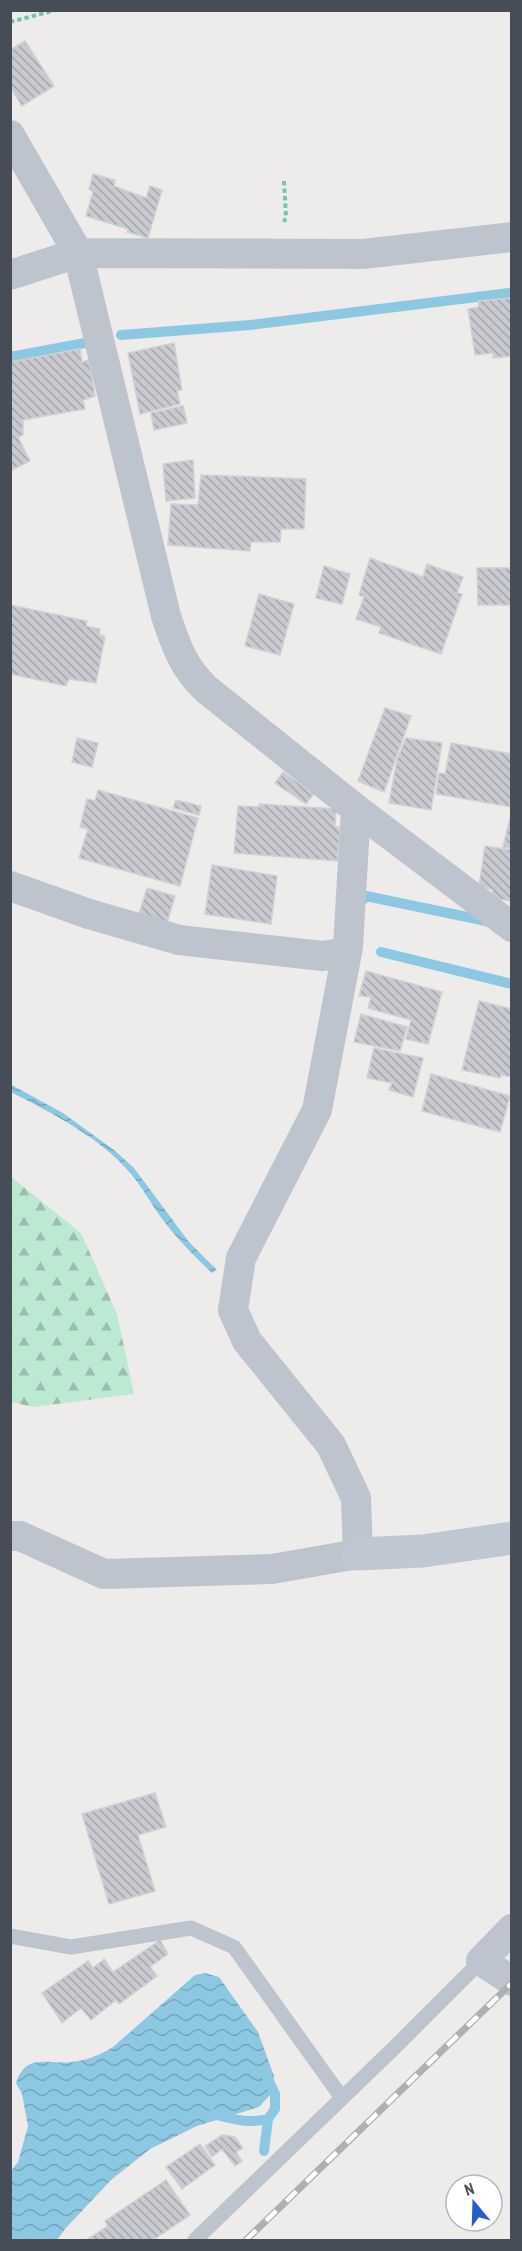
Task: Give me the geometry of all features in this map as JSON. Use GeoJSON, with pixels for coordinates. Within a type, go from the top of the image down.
{"type":"FeatureCollection","features":[{"type":"Feature","properties":{"kind":"street"},"geometry":{"type":"LineString","coordinates":[[10,135],[78,253],[163,605],[177,649],[191,675],[356,809],[512,927]]}},
{"type":"Feature","properties":{"kind":"street"},"geometry":{"type":"LineString","coordinates":[[10,275],[78,253],[363,254],[512,237]]}},
{"type":"Feature","properties":{"kind":"street"},"geometry":{"type":"LineString","coordinates":[[356,809],[347,952],[317,1110],[241,1258],[233,1310],[247,1341],[331,1445],[356,1498],[358,1554]]}},
{"type":"Feature","properties":{"kind":"street"},"geometry":{"type":"LineString","coordinates":[[10,886],[89,914],[179,940],[323,956],[347,952]]}},
{"type":"Feature","properties":{"kind":"street"},"geometry":{"type":"LineString","coordinates":[[10,1536],[20,1536],[104,1574],[272,1569],[358,1554],[423,1551],[512,1538]]}},
{"type":"Feature","properties":{"kind":"street"},"geometry":{"type":"LineString","coordinates":[[512,1929],[480,1961],[512,1981]]}},
{"type":"Feature","properties":{"kind":"lane"},"geometry":{"type":"LineString","coordinates":[[10,1936],[72,1947],[191,1928],[234,1947],[342,2098]]}},
{"type":"Feature","properties":{"kind":"lane"},"geometry":{"type":"LineString","coordinates":[[195,2241],[480,1961]]}},
{"type":"Feature","properties":{"kind":"path"},"geometry":{"type":"LineString","coordinates":[[10,22],[56,10]]}},
{"type":"Feature","properties":{"kind":"green space"},"geometry":{"type":"Polygon","coordinates":[[[10,1176],[81,1233],[117,1314],[134,1394],[33,1407],[11,1402],[10,1176]]]}},
{"type":"Feature","properties":{"kind":"water"},"geometry":{"type":"Polygon","coordinates":[[[10,1084],[63,1113],[114,1150],[134,1168],[189,1242],[217,1270],[212,1273],[178,1239],[135,1179],[119,1161],[75,1127],[11,1092],[10,1084]]]}},
{"type":"Feature","properties":{"kind":"water"},"geometry":{"type":"Polygon","coordinates":[[[205,1973],[219,1977],[258,2032],[274,2076],[272,2093],[259,2107],[197,2126],[150,2149],[111,2180],[57,2240],[11,2240],[11,2171],[18,2162],[28,2126],[22,2094],[16,2083],[20,2073],[25,2067],[38,2062],[78,2061],[108,2050],[195,1975],[205,1973]]]}},
{"type":"Feature","properties":{"kind":"building"},"geometry":{"type":"Polygon","coordinates":[[[25,41],[54,86],[22,106],[10,87],[10,50],[25,41]]]}},
{"type":"Feature","properties":{"kind":"building"},"geometry":{"type":"Polygon","coordinates":[[[93,174],[115,180],[114,186],[146,198],[150,186],[162,190],[148,238],[86,216],[93,192],[89,189],[93,174]]]}},
{"type":"Feature","properties":{"kind":"building"},"geometry":{"type":"Polygon","coordinates":[[[512,298],[512,356],[493,358],[494,353],[475,355],[468,309],[479,307],[478,301],[512,298]]]}},
{"type":"Feature","properties":{"kind":"building"},"geometry":{"type":"Polygon","coordinates":[[[174,343],[182,390],[177,391],[180,404],[140,414],[128,353],[174,343]]]}},
{"type":"Feature","properties":{"kind":"building"},"geometry":{"type":"Polygon","coordinates":[[[80,349],[82,362],[89,360],[95,396],[83,400],[85,409],[23,420],[23,435],[18,437],[30,461],[10,471],[10,362],[80,349]]]}},
{"type":"Feature","properties":{"kind":"building"},"geometry":{"type":"Polygon","coordinates":[[[183,406],[187,423],[154,430],[151,413],[183,406]]]}},
{"type":"Feature","properties":{"kind":"building"},"geometry":{"type":"Polygon","coordinates":[[[193,460],[195,498],[166,501],[163,464],[193,460]]]}},
{"type":"Feature","properties":{"kind":"building"},"geometry":{"type":"Polygon","coordinates":[[[201,475],[306,479],[304,529],[281,529],[280,542],[251,542],[250,551],[168,545],[171,504],[198,505],[201,475]]]}},
{"type":"Feature","properties":{"kind":"building"},"geometry":{"type":"Polygon","coordinates":[[[370,558],[423,577],[427,564],[463,577],[457,593],[462,594],[441,654],[379,633],[381,627],[356,619],[364,597],[359,595],[370,558]]]}},
{"type":"Feature","properties":{"kind":"building"},"geometry":{"type":"Polygon","coordinates":[[[324,566],[350,574],[342,604],[316,598],[324,566]]]}},
{"type":"Feature","properties":{"kind":"building"},"geometry":{"type":"Polygon","coordinates":[[[477,568],[512,568],[512,605],[478,605],[477,568]]]}},
{"type":"Feature","properties":{"kind":"building"},"geometry":{"type":"Polygon","coordinates":[[[259,594],[294,604],[280,655],[245,646],[259,594]]]}},
{"type":"Feature","properties":{"kind":"building"},"geometry":{"type":"Polygon","coordinates":[[[10,605],[87,621],[86,626],[100,629],[99,634],[105,637],[96,683],[69,679],[66,686],[10,674],[10,605]]]}},
{"type":"Feature","properties":{"kind":"building"},"geometry":{"type":"Polygon","coordinates":[[[385,708],[411,716],[384,792],[358,781],[385,708]]]}},
{"type":"Feature","properties":{"kind":"building"},"geometry":{"type":"Polygon","coordinates":[[[77,738],[98,743],[92,767],[72,762],[77,738]]]}},
{"type":"Feature","properties":{"kind":"building"},"geometry":{"type":"Polygon","coordinates":[[[406,738],[442,743],[431,810],[389,803],[397,760],[406,738]]]}},
{"type":"Feature","properties":{"kind":"building"},"geometry":{"type":"Polygon","coordinates":[[[451,743],[512,754],[512,807],[436,794],[439,773],[445,774],[451,743]]]}},
{"type":"Feature","properties":{"kind":"building"},"geometry":{"type":"Polygon","coordinates":[[[283,772],[314,794],[306,804],[275,783],[283,772]]]}},
{"type":"Feature","properties":{"kind":"building"},"geometry":{"type":"Polygon","coordinates":[[[98,790],[198,818],[180,886],[79,858],[88,829],[80,827],[87,799],[95,801],[98,790]]]}},
{"type":"Feature","properties":{"kind":"building"},"geometry":{"type":"Polygon","coordinates":[[[176,800],[201,806],[199,815],[173,808],[176,800]]]}},
{"type":"Feature","properties":{"kind":"building"},"geometry":{"type":"Polygon","coordinates":[[[259,804],[336,809],[335,826],[340,828],[337,861],[234,853],[238,806],[259,807],[259,804]]]}},
{"type":"Feature","properties":{"kind":"building"},"geometry":{"type":"Polygon","coordinates":[[[512,814],[512,848],[503,847],[512,814]]]}},
{"type":"Feature","properties":{"kind":"building"},"geometry":{"type":"Polygon","coordinates":[[[485,846],[512,850],[512,908],[511,901],[491,898],[493,890],[479,886],[485,846]]]}},
{"type":"Feature","properties":{"kind":"building"},"geometry":{"type":"Polygon","coordinates":[[[212,865],[277,876],[271,924],[205,914],[212,865]]]}},
{"type":"Feature","properties":{"kind":"building"},"geometry":{"type":"Polygon","coordinates":[[[147,888],[175,896],[167,923],[139,914],[147,888]]]}},
{"type":"Feature","properties":{"kind":"building"},"geometry":{"type":"Polygon","coordinates":[[[366,971],[442,992],[428,1044],[406,1039],[411,1020],[368,1008],[371,997],[359,996],[366,971]]]}},
{"type":"Feature","properties":{"kind":"building"},"geometry":{"type":"Polygon","coordinates":[[[479,1001],[512,1009],[512,1077],[501,1075],[500,1078],[462,1070],[479,1001]]]}},
{"type":"Feature","properties":{"kind":"building"},"geometry":{"type":"Polygon","coordinates":[[[361,1014],[407,1027],[400,1051],[354,1042],[361,1014]]]}},
{"type":"Feature","properties":{"kind":"building"},"geometry":{"type":"Polygon","coordinates":[[[374,1048],[423,1058],[413,1097],[389,1090],[392,1083],[367,1078],[374,1048]]]}},
{"type":"Feature","properties":{"kind":"building"},"geometry":{"type":"Polygon","coordinates":[[[431,1074],[510,1096],[500,1132],[422,1111],[431,1074]]]}},
{"type":"Feature","properties":{"kind":"building"},"geometry":{"type":"Polygon","coordinates":[[[155,1793],[166,1827],[138,1835],[155,1891],[109,1904],[82,1814],[155,1793]]]}},
{"type":"Feature","properties":{"kind":"building"},"geometry":{"type":"Polygon","coordinates":[[[160,1940],[168,1954],[150,1967],[157,1976],[119,2004],[116,2000],[91,2020],[81,2008],[62,2023],[42,1993],[88,1961],[93,1968],[104,1959],[113,1972],[160,1940]]]}},
{"type":"Feature","properties":{"kind":"building"},"geometry":{"type":"Polygon","coordinates":[[[222,2135],[235,2137],[243,2148],[236,2152],[242,2161],[235,2166],[222,2149],[212,2157],[205,2146],[222,2135]]]}},
{"type":"Feature","properties":{"kind":"building"},"geometry":{"type":"Polygon","coordinates":[[[200,2144],[215,2165],[182,2189],[166,2167],[200,2144]]]}},
{"type":"Feature","properties":{"kind":"building"},"geometry":{"type":"Polygon","coordinates":[[[166,2180],[190,2215],[153,2240],[86,2240],[108,2226],[105,2221],[166,2180]]]}},
{"type":"Feature","properties":{"kind":"waterway"},"geometry":{"type":"LineString","coordinates":[[121,335],[250,325],[509,293]]}},
{"type":"Feature","properties":{"kind":"waterway"},"geometry":{"type":"LineString","coordinates":[[10,357],[85,343]]}},
{"type":"Feature","properties":{"kind":"waterway"},"geometry":{"type":"LineString","coordinates":[[363,900],[366,896],[491,922]]}},
{"type":"Feature","properties":{"kind":"waterway"},"geometry":{"type":"LineString","coordinates":[[381,952],[512,984]]}},
{"type":"Feature","properties":{"kind":"waterway"},"geometry":{"type":"LineString","coordinates":[[264,2151],[268,2119],[275,2109],[275,2094],[267,2077]]}},
{"type":"Feature","properties":{"kind":"waterway"},"geometry":{"type":"LineString","coordinates":[[213,2114],[247,2121],[268,2119]]}},
{"type":"Feature","properties":{"kind":"railway"},"geometry":{"type":"LineString","coordinates":[[246,2240],[512,1983]]}}]}
